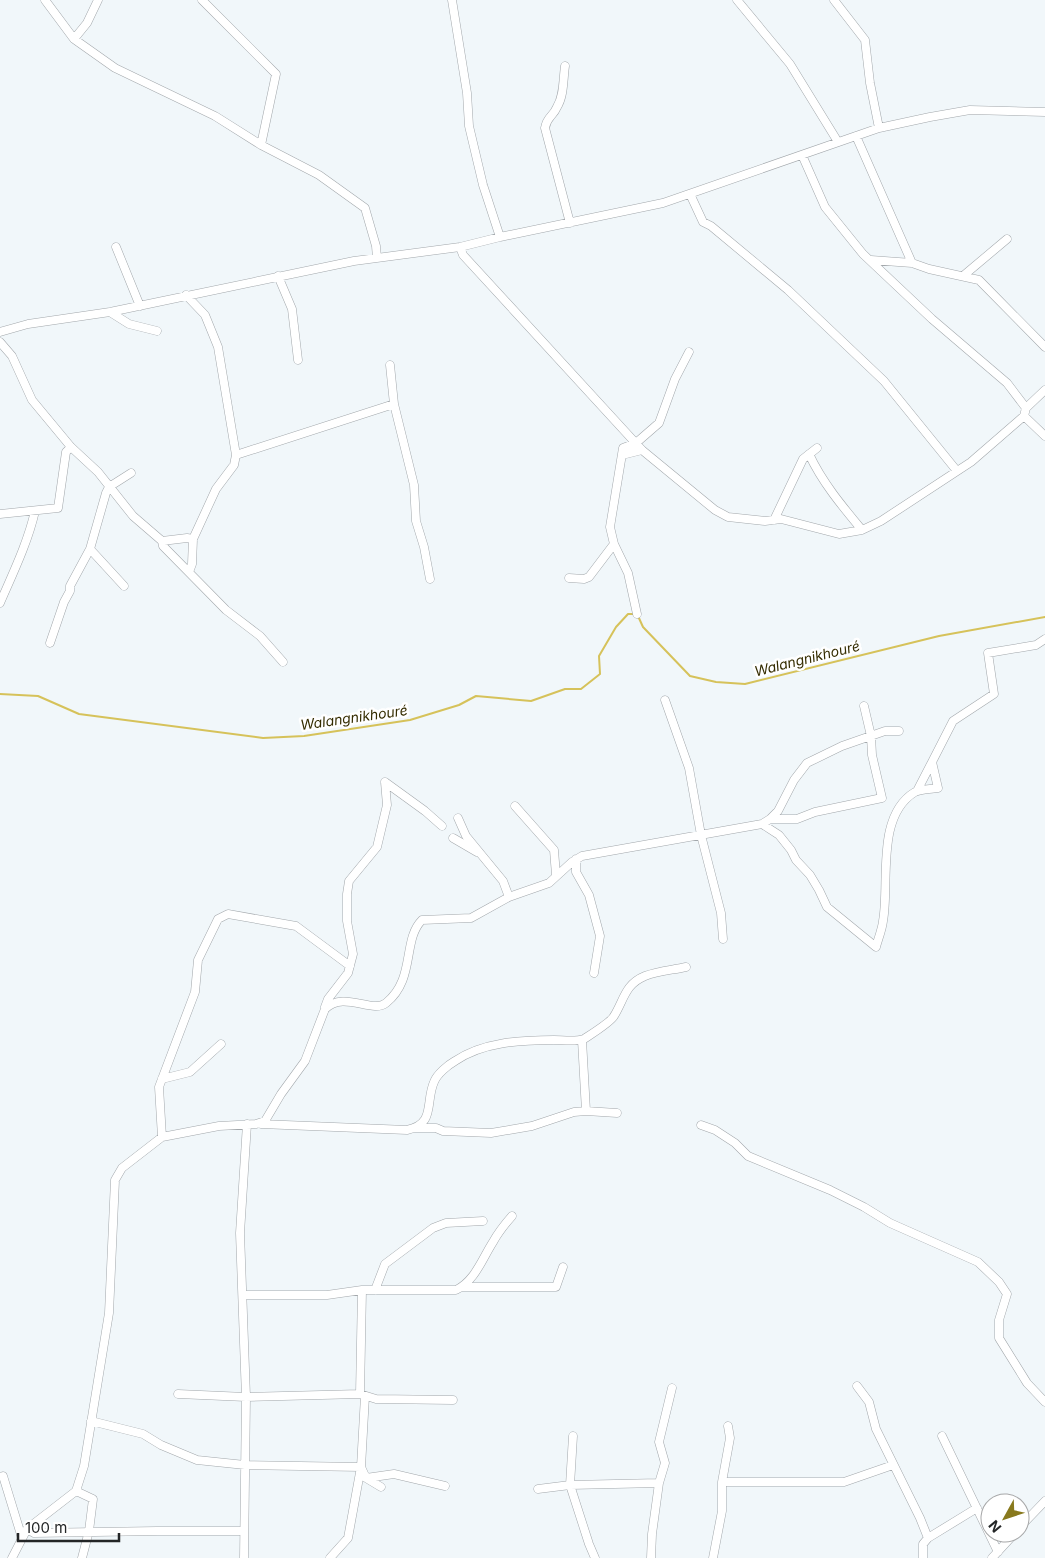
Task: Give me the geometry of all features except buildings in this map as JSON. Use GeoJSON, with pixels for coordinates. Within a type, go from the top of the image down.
{"type":"FeatureCollection","features":[{"type":"Feature","properties":{"kind":"street"},"geometry":{"type":"LineString","coordinates":[[45,0],[74,39],[115,68],[215,116],[261,145],[319,174],[365,208],[376,246],[377,258]]}},
{"type":"Feature","properties":{"kind":"street"},"geometry":{"type":"LineString","coordinates":[[74,39],[87,23],[98,0]]}},
{"type":"Feature","properties":{"kind":"street"},"geometry":{"type":"LineString","coordinates":[[202,0],[276,74],[261,145]]}},
{"type":"Feature","properties":{"kind":"street"},"geometry":{"type":"LineString","coordinates":[[452,0],[467,93],[469,126],[483,185],[500,237]]}},
{"type":"Feature","properties":{"kind":"street"},"geometry":{"type":"LineString","coordinates":[[737,0],[790,64],[838,142]]}},
{"type":"Feature","properties":{"kind":"street"},"geometry":{"type":"LineString","coordinates":[[834,0],[865,40],[870,83],[879,128]]}},
{"type":"Feature","properties":{"kind":"street"},"geometry":{"type":"LineString","coordinates":[[565,66],[559,105],[547,119],[545,128],[570,223]]}},
{"type":"Feature","properties":{"kind":"street"},"geometry":{"type":"LineString","coordinates":[[0,332],[28,324],[110,312],[278,276],[377,258],[460,247],[663,203],[879,128],[930,117],[970,110],[1045,112]]}},
{"type":"Feature","properties":{"kind":"street"},"geometry":{"type":"LineString","coordinates":[[856,136],[912,263]]}},
{"type":"Feature","properties":{"kind":"street"},"geometry":{"type":"LineString","coordinates":[[802,155],[825,207],[863,254],[932,319],[1007,383],[1026,408]]}},
{"type":"Feature","properties":{"kind":"street"},"geometry":{"type":"LineString","coordinates":[[690,194],[704,222],[788,290],[884,381],[957,471]]}},
{"type":"Feature","properties":{"kind":"street"},"geometry":{"type":"LineString","coordinates":[[964,276],[1007,239]]}},
{"type":"Feature","properties":{"kind":"street"},"geometry":{"type":"LineString","coordinates":[[116,247],[140,306]]}},
{"type":"Feature","properties":{"kind":"street"},"geometry":{"type":"LineString","coordinates":[[460,247],[464,255],[642,450],[715,510],[728,517],[765,521],[781,519],[839,534],[862,530],[881,521],[971,462],[1024,416],[1026,408],[1045,390]]}},
{"type":"Feature","properties":{"kind":"street"},"geometry":{"type":"LineString","coordinates":[[871,260],[912,263],[929,269],[979,280],[1045,346]]}},
{"type":"Feature","properties":{"kind":"street"},"geometry":{"type":"LineString","coordinates":[[278,276],[292,310],[298,360]]}},
{"type":"Feature","properties":{"kind":"street"},"geometry":{"type":"LineString","coordinates":[[186,296],[205,315],[218,347],[236,455],[234,465],[216,489],[193,539],[192,564],[189,572]]}},
{"type":"Feature","properties":{"kind":"street"},"geometry":{"type":"LineString","coordinates":[[110,312],[129,324],[157,331]]}},
{"type":"Feature","properties":{"kind":"street"},"geometry":{"type":"LineString","coordinates":[[0,342],[12,356],[32,400],[71,448],[98,472],[133,516],[162,541],[162,546],[226,610],[260,636],[284,662]]}},
{"type":"Feature","properties":{"kind":"street"},"geometry":{"type":"LineString","coordinates":[[637,614],[628,573],[614,544],[610,527],[623,448],[636,443],[659,423],[675,379],[689,352]]}},
{"type":"Feature","properties":{"kind":"street"},"geometry":{"type":"LineString","coordinates":[[390,365],[394,404],[414,484],[416,521],[424,547],[430,580]]}},
{"type":"Feature","properties":{"kind":"street"},"geometry":{"type":"LineString","coordinates":[[236,455],[394,404]]}},
{"type":"Feature","properties":{"kind":"street"},"geometry":{"type":"LineString","coordinates":[[1024,416],[1045,436]]}},
{"type":"Feature","properties":{"kind":"street"},"geometry":{"type":"LineString","coordinates":[[0,514],[58,508],[66,452],[71,448]]}},
{"type":"Feature","properties":{"kind":"street"},"geometry":{"type":"LineString","coordinates":[[774,520],[803,460],[817,448]]}},
{"type":"Feature","properties":{"kind":"street"},"geometry":{"type":"LineString","coordinates":[[622,455],[642,450]]}},
{"type":"Feature","properties":{"kind":"street"},"geometry":{"type":"LineString","coordinates":[[809,454],[814,466],[838,502],[862,530]]}},
{"type":"Feature","properties":{"kind":"street"},"geometry":{"type":"LineString","coordinates":[[50,643],[64,602],[70,591],[70,586],[90,549],[106,492],[109,487],[131,473]]}},
{"type":"Feature","properties":{"kind":"street"},"geometry":{"type":"LineString","coordinates":[[0,603],[14,572],[33,521],[35,510]]}},
{"type":"Feature","properties":{"kind":"street"},"geometry":{"type":"LineString","coordinates":[[162,541],[193,539]]}},
{"type":"Feature","properties":{"kind":"street"},"geometry":{"type":"LineString","coordinates":[[569,578],[584,579],[589,577],[614,544]]}},
{"type":"Feature","properties":{"kind":"street"},"geometry":{"type":"LineString","coordinates":[[90,549],[124,586]]}},
{"type":"Feature","properties":{"kind":"street"},"geometry":{"type":"LineString","coordinates":[[762,824],[779,835],[791,850],[796,860],[810,875],[820,890],[826,907],[876,947],[883,921],[886,852],[895,816],[905,801],[917,791],[953,721],[994,694],[988,653],[1036,645],[1045,639]]}},
{"type":"Feature","properties":{"kind":"street"},"geometry":{"type":"LineString","coordinates":[[665,700],[689,768],[701,835],[721,913],[723,939]]}},
{"type":"Feature","properties":{"kind":"street"},"geometry":{"type":"LineString","coordinates":[[770,819],[796,819],[815,812],[882,798],[872,755],[871,736],[864,706]]}},
{"type":"Feature","properties":{"kind":"street"},"geometry":{"type":"LineString","coordinates":[[325,1009],[330,1004],[345,1001],[373,1006],[385,1004],[399,989],[408,966],[416,926],[422,920],[471,918],[510,897],[548,883],[582,856],[762,824],[778,811],[794,780],[807,763],[842,746],[885,731],[899,732]]}},
{"type":"Feature","properties":{"kind":"street"},"geometry":{"type":"LineString","coordinates":[[917,791],[938,788],[932,762]]}},
{"type":"Feature","properties":{"kind":"street"},"geometry":{"type":"LineString","coordinates":[[256,1124],[265,1121],[281,1094],[305,1061],[328,999],[348,973],[353,954],[347,921],[349,881],[377,847],[387,805],[385,782],[442,826]]}},
{"type":"Feature","properties":{"kind":"street"},"geometry":{"type":"LineString","coordinates":[[515,806],[554,850],[556,875]]}},
{"type":"Feature","properties":{"kind":"street"},"geometry":{"type":"LineString","coordinates":[[458,818],[466,836],[503,881],[510,897]]}},
{"type":"Feature","properties":{"kind":"street"},"geometry":{"type":"LineString","coordinates":[[453,838],[481,854]]}},
{"type":"Feature","properties":{"kind":"street"},"geometry":{"type":"LineString","coordinates":[[576,859],[576,872],[589,895],[600,936],[594,973]]}},
{"type":"Feature","properties":{"kind":"street"},"geometry":{"type":"LineString","coordinates":[[162,1137],[159,1087],[194,992],[198,960],[218,919],[228,914],[296,926],[350,966]]}},
{"type":"Feature","properties":{"kind":"street"},"geometry":{"type":"LineString","coordinates":[[416,1128],[429,1111],[433,1082],[454,1061],[471,1052],[503,1043],[530,1040],[582,1040],[614,1018],[626,990],[645,976],[686,967]]}},
{"type":"Feature","properties":{"kind":"street"},"geometry":{"type":"LineString","coordinates":[[582,1040],[586,1111]]}},
{"type":"Feature","properties":{"kind":"street"},"geometry":{"type":"LineString","coordinates":[[162,1079],[190,1072],[221,1044]]}},
{"type":"Feature","properties":{"kind":"street"},"geometry":{"type":"LineString","coordinates":[[12,1558],[27,1529],[76,1491],[84,1466],[109,1313],[115,1180],[122,1168],[162,1137],[219,1126],[247,1124],[407,1130],[436,1128],[443,1131],[491,1133],[532,1126],[574,1112],[617,1113]]}},
{"type":"Feature","properties":{"kind":"street"},"geometry":{"type":"LineString","coordinates":[[244,1558],[246,1397],[240,1232],[247,1124]]}},
{"type":"Feature","properties":{"kind":"street"},"geometry":{"type":"LineString","coordinates":[[701,1125],[715,1130],[735,1143],[748,1156],[830,1190],[890,1223],[978,1262],[999,1282],[1007,1294],[999,1320],[999,1338],[1027,1383],[1045,1402]]}},
{"type":"Feature","properties":{"kind":"street"},"geometry":{"type":"LineString","coordinates":[[242,1295],[327,1296],[362,1290],[456,1290],[462,1287],[475,1274],[493,1241],[512,1216]]}},
{"type":"Feature","properties":{"kind":"street"},"geometry":{"type":"LineString","coordinates":[[375,1290],[385,1264],[433,1228],[446,1223],[482,1221]]}},
{"type":"Feature","properties":{"kind":"street"},"geometry":{"type":"LineString","coordinates":[[462,1287],[556,1287],[563,1267]]}},
{"type":"Feature","properties":{"kind":"street"},"geometry":{"type":"LineString","coordinates":[[330,1558],[348,1538],[360,1467],[363,1395],[362,1290]]}},
{"type":"Feature","properties":{"kind":"street"},"geometry":{"type":"LineString","coordinates":[[857,1386],[869,1402],[876,1429],[928,1538]]}},
{"type":"Feature","properties":{"kind":"street"},"geometry":{"type":"LineString","coordinates":[[651,1558],[652,1534],[659,1483],[665,1463],[659,1442],[672,1388]]}},
{"type":"Feature","properties":{"kind":"street"},"geometry":{"type":"LineString","coordinates":[[178,1394],[246,1397],[363,1395],[376,1399],[453,1400]]}},
{"type":"Feature","properties":{"kind":"street"},"geometry":{"type":"LineString","coordinates":[[91,1421],[143,1434],[197,1460],[245,1464],[360,1467]]}},
{"type":"Feature","properties":{"kind":"street"},"geometry":{"type":"LineString","coordinates":[[713,1558],[722,1510],[722,1482],[730,1438],[728,1426]]}},
{"type":"Feature","properties":{"kind":"street"},"geometry":{"type":"LineString","coordinates":[[573,1436],[570,1485],[595,1558]]}},
{"type":"Feature","properties":{"kind":"street"},"geometry":{"type":"LineString","coordinates":[[942,1436],[977,1508],[995,1555],[1005,1543]]}},
{"type":"Feature","properties":{"kind":"street"},"geometry":{"type":"LineString","coordinates":[[722,1482],[844,1482],[893,1465]]}},
{"type":"Feature","properties":{"kind":"street"},"geometry":{"type":"LineString","coordinates":[[360,1467],[366,1478],[381,1487]]}},
{"type":"Feature","properties":{"kind":"street"},"geometry":{"type":"LineString","coordinates":[[366,1478],[394,1474],[445,1486]]}},
{"type":"Feature","properties":{"kind":"street"},"geometry":{"type":"LineString","coordinates":[[3,1476],[22,1538]]}},
{"type":"Feature","properties":{"kind":"street"},"geometry":{"type":"LineString","coordinates":[[538,1489],[570,1485],[659,1483]]}},
{"type":"Feature","properties":{"kind":"street"},"geometry":{"type":"LineString","coordinates":[[76,1491],[93,1499],[89,1531],[82,1558]]}},
{"type":"Feature","properties":{"kind":"street"},"geometry":{"type":"LineString","coordinates":[[1030,1517],[1045,1501]]}},
{"type":"Feature","properties":{"kind":"street"},"geometry":{"type":"LineString","coordinates":[[923,1558],[923,1544],[928,1538],[977,1508]]}},
{"type":"Feature","properties":{"kind":"street"},"geometry":{"type":"LineString","coordinates":[[27,1529],[34,1533],[244,1531]]}},
{"type":"Feature","properties":{"kind":"waterway","name":"Walangnikhouré"},"geometry":{"type":"LineString","coordinates":[[0,694],[38,696],[79,714],[263,738],[304,736],[410,720],[459,705],[476,696],[531,701],[565,689],[581,689],[600,674],[599,656],[616,627],[628,614],[635,614]]}},
{"type":"Feature","properties":{"kind":"waterway","name":"Walangnikhouré"},"geometry":{"type":"LineString","coordinates":[[638,616],[643,627],[690,676],[716,682],[745,684],[939,636],[1045,617]]}}]}
